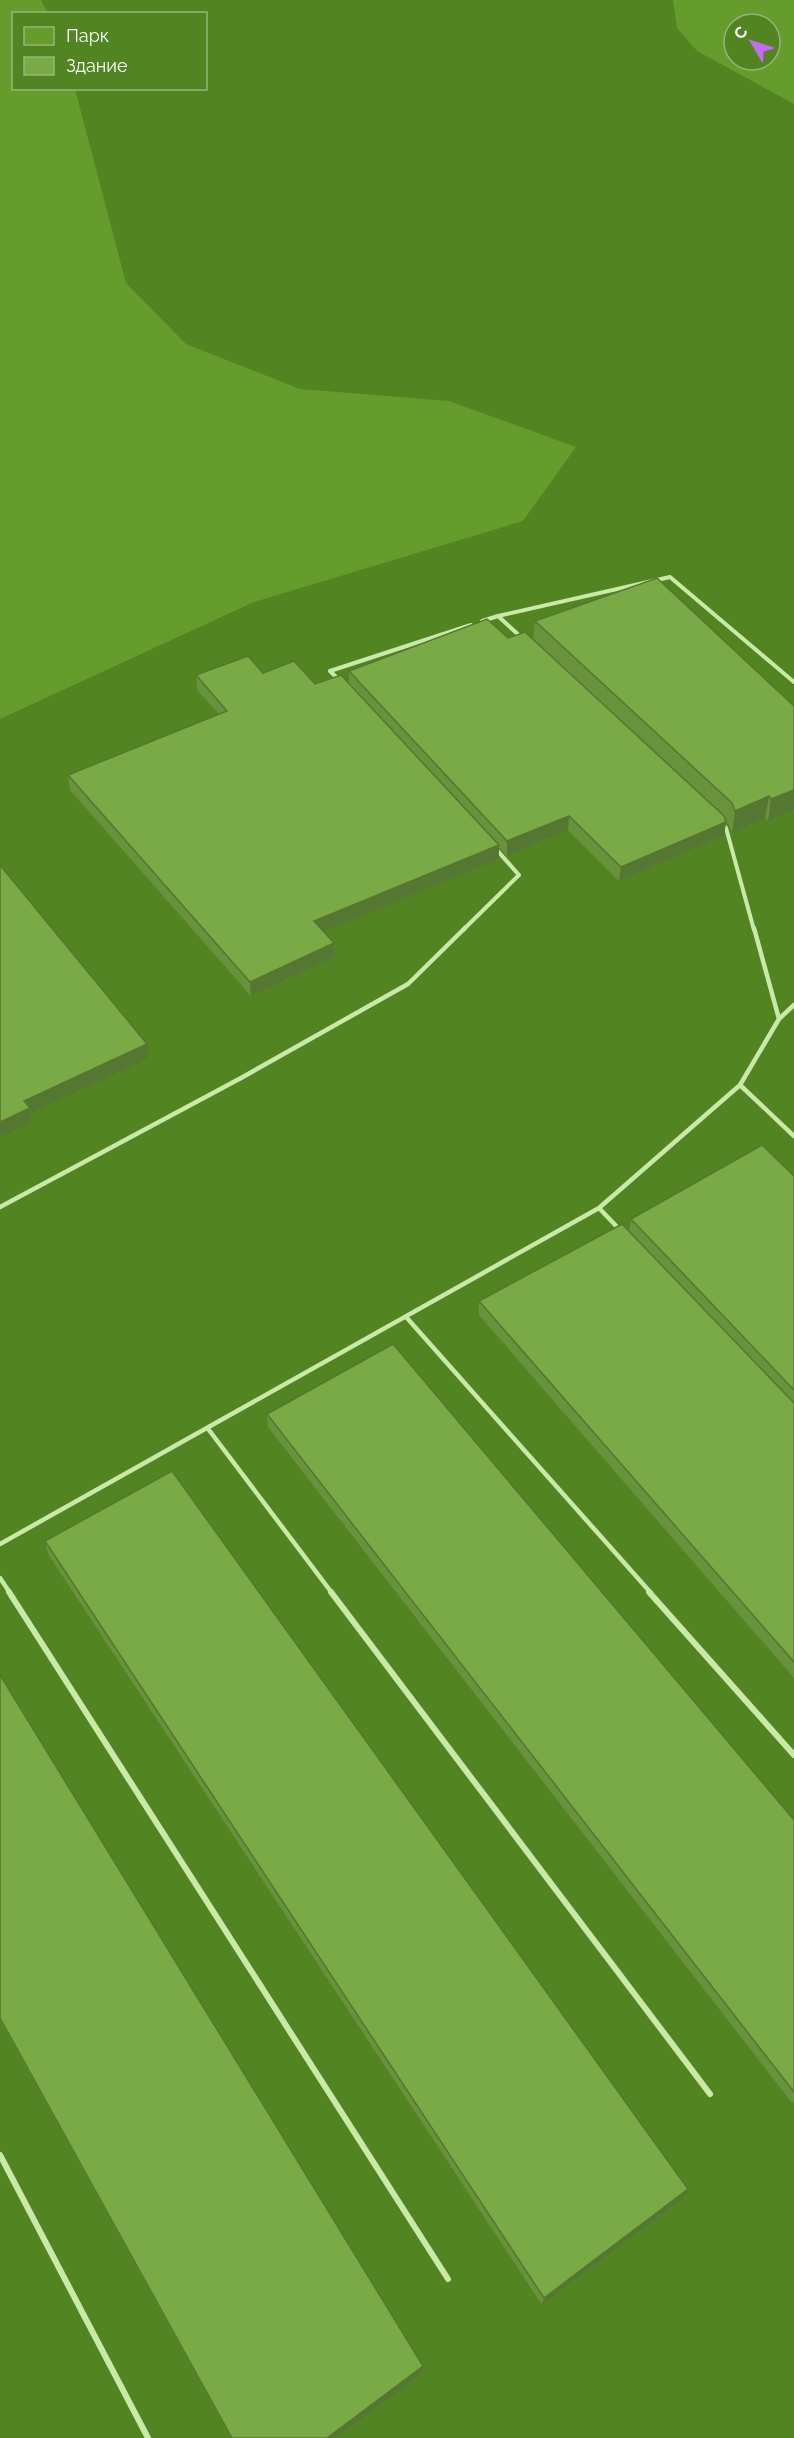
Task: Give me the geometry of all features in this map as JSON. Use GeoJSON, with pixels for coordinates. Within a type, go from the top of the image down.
{"type":"FeatureCollection","features":[{"type":"Feature","properties":{"kind":"lane"},"geometry":{"type":"LineString","coordinates":[[346,688],[330,671],[498,616],[670,577],[794,682]]}},
{"type":"Feature","properties":{"kind":"lane"},"geometry":{"type":"LineString","coordinates":[[498,616],[525,640]]}},
{"type":"Feature","properties":{"kind":"lane"},"geometry":{"type":"LineString","coordinates":[[717,820],[726,828],[779,1019]]}},
{"type":"Feature","properties":{"kind":"lane"},"geometry":{"type":"LineString","coordinates":[[0,1207],[241,1078],[408,984],[519,874],[488,841]]}},
{"type":"Feature","properties":{"kind":"lane"},"geometry":{"type":"LineString","coordinates":[[0,1544],[209,1430],[600,1208],[740,1085],[779,1019],[794,1005]]}},
{"type":"Feature","properties":{"kind":"lane"},"geometry":{"type":"LineString","coordinates":[[740,1085],[794,1136]]}},
{"type":"Feature","properties":{"kind":"lane"},"geometry":{"type":"LineString","coordinates":[[600,1208],[624,1234]]}},
{"type":"Feature","properties":{"kind":"lane"},"geometry":{"type":"LineString","coordinates":[[406,1317],[794,1755]]}},
{"type":"Feature","properties":{"kind":"lane"},"geometry":{"type":"LineString","coordinates":[[209,1430],[710,2094]]}},
{"type":"Feature","properties":{"kind":"lane"},"geometry":{"type":"LineString","coordinates":[[0,1578],[448,2279]]}},
{"type":"Feature","properties":{"kind":"lane"},"geometry":{"type":"LineString","coordinates":[[0,2155],[148,2438]]}},
{"type":"Feature","properties":{"kind":"green space"},"geometry":{"type":"Polygon","coordinates":[[[0,0],[41,0],[47,12],[12,12],[12,90],[75,90],[126,283],[186,344],[300,389],[449,401],[576,447],[523,521],[254,602],[0,719],[0,0]]]}},
{"type":"Feature","properties":{"kind":"green space"},"geometry":{"type":"Polygon","coordinates":[[[673,0],[794,0],[794,104],[735,72],[782,72],[782,12],[722,12],[722,65],[697,51],[677,28],[673,0]]]}},
{"type":"Feature","properties":{"kind":"building"},"geometry":{"type":"Polygon","coordinates":[[[657,578],[794,706],[794,790],[771,799],[769,796],[735,811],[732,803],[535,621],[657,578]]]}},
{"type":"Feature","properties":{"kind":"building"},"geometry":{"type":"Polygon","coordinates":[[[487,619],[508,638],[525,632],[724,816],[726,822],[621,867],[569,816],[507,841],[349,671],[487,619]]]}},
{"type":"Feature","properties":{"kind":"building"},"geometry":{"type":"Polygon","coordinates":[[[248,656],[263,673],[294,661],[315,684],[341,675],[499,845],[314,921],[334,943],[250,982],[68,775],[227,711],[196,675],[248,656]]]}},
{"type":"Feature","properties":{"kind":"building"},"geometry":{"type":"Polygon","coordinates":[[[0,865],[147,1044],[24,1101],[30,1108],[0,1122],[0,865]]]}},
{"type":"Feature","properties":{"kind":"building"},"geometry":{"type":"Polygon","coordinates":[[[762,1145],[794,1176],[794,1390],[631,1219],[762,1145]]]}},
{"type":"Feature","properties":{"kind":"building"},"geometry":{"type":"Polygon","coordinates":[[[622,1224],[794,1403],[794,1662],[479,1301],[622,1224]]]}},
{"type":"Feature","properties":{"kind":"building"},"geometry":{"type":"Polygon","coordinates":[[[393,1344],[794,1820],[794,2092],[267,1414],[393,1344]]]}},
{"type":"Feature","properties":{"kind":"building"},"geometry":{"type":"Polygon","coordinates":[[[172,1471],[688,2189],[544,2298],[45,1541],[172,1471]]]}},
{"type":"Feature","properties":{"kind":"building"},"geometry":{"type":"Polygon","coordinates":[[[0,1675],[423,2366],[327,2438],[232,2438],[0,2018],[0,1675]]]}}]}
